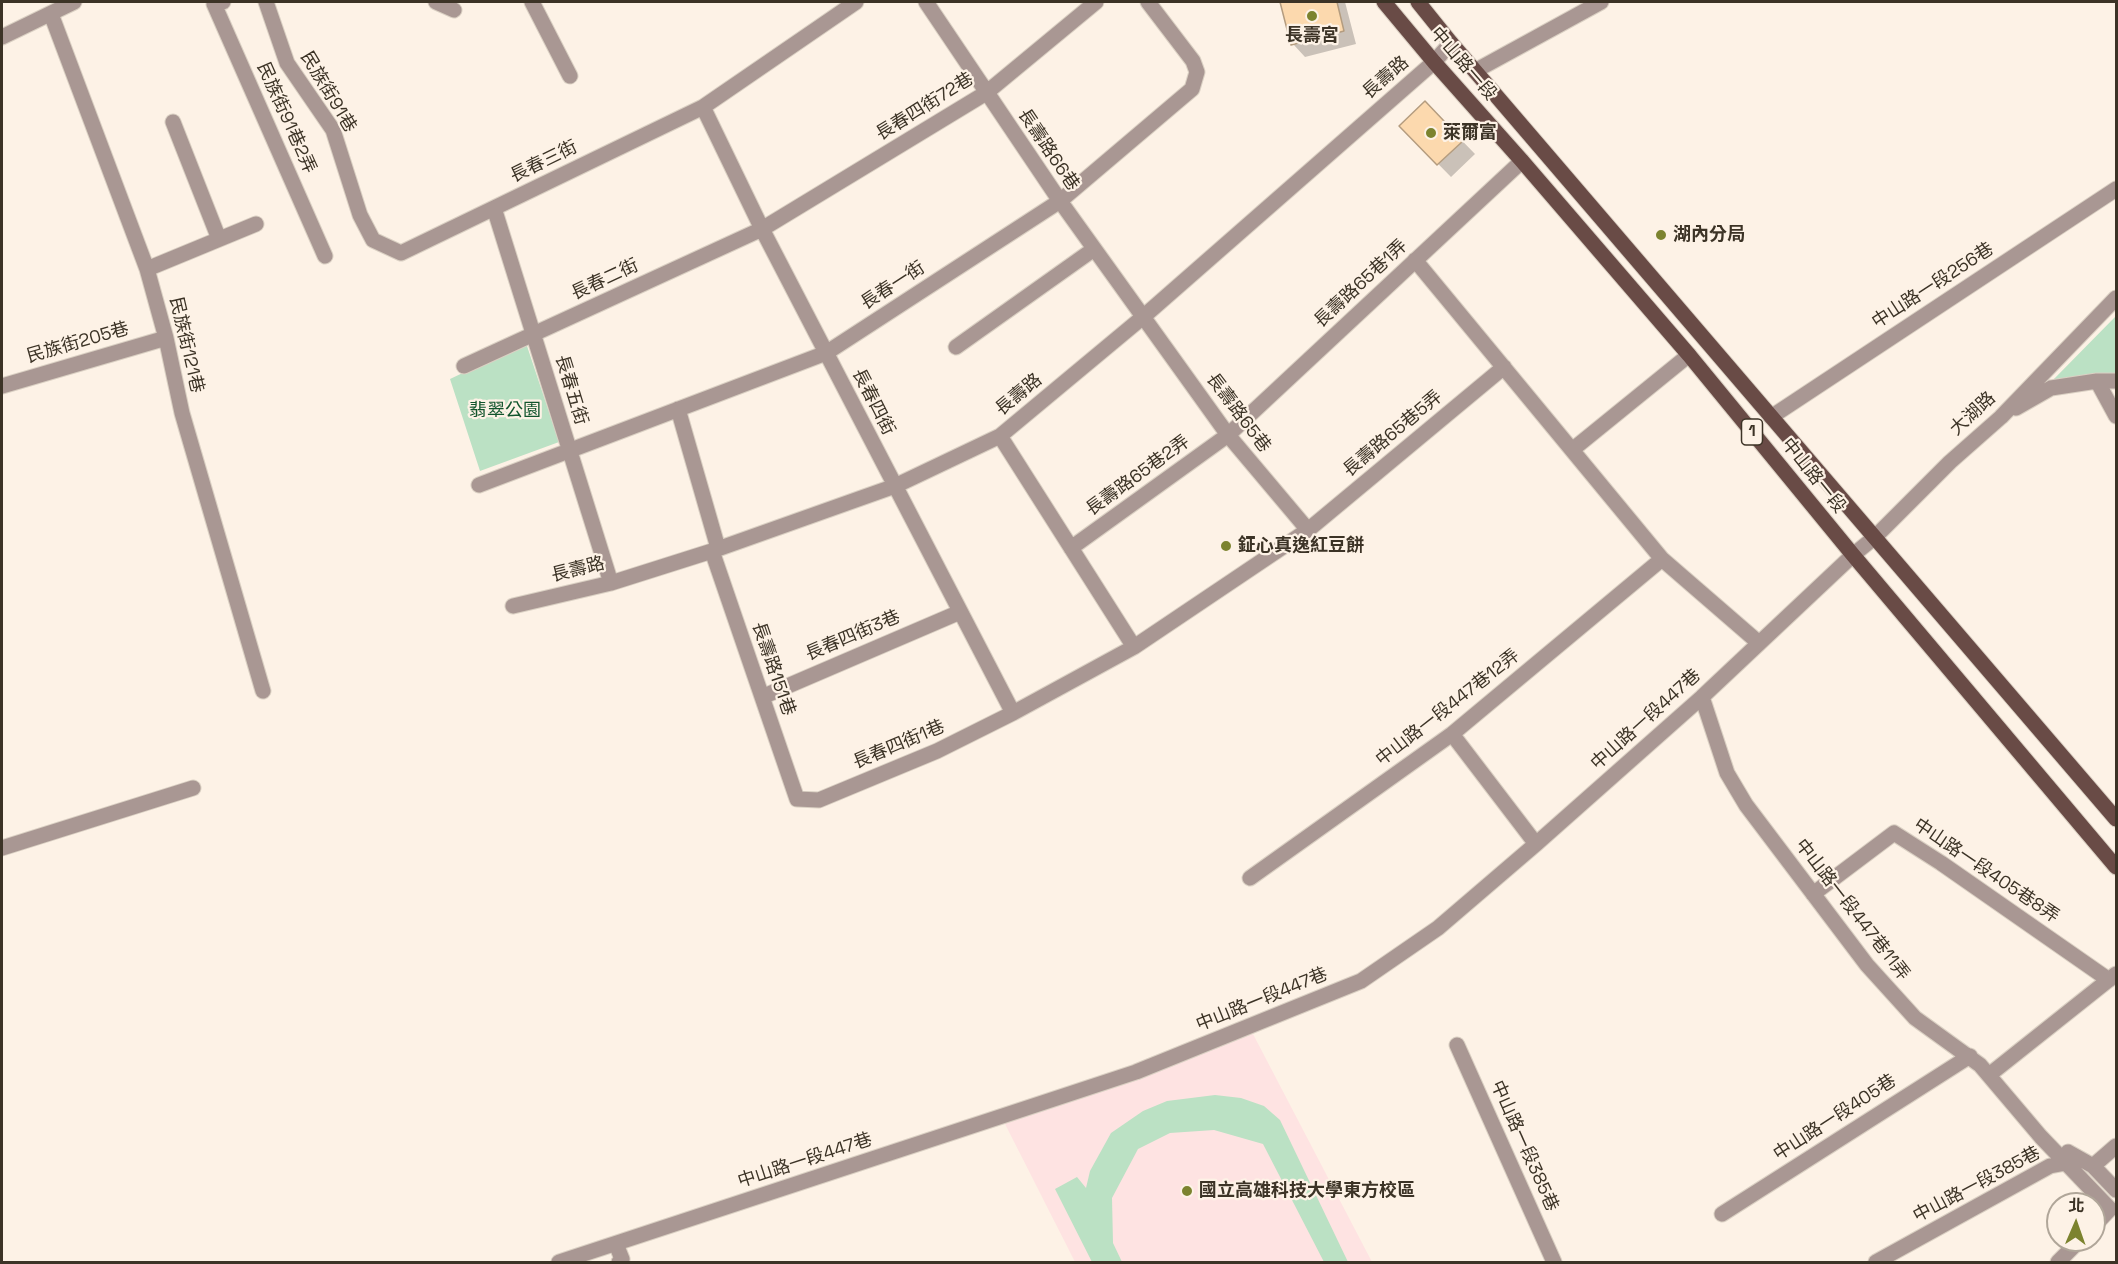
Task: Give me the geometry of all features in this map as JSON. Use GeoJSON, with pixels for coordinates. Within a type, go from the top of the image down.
{"type":"FeatureCollection","features":[{"type":"Feature","properties":{"kind":"main road","name":"中山路一段"},"geometry":{"type":"LineString","coordinates":[[1384,2],[1434,63],[1522,161],[1689,355],[1853,555],[2116,867]]}},
{"type":"Feature","properties":{"kind":"main road","name":"中山路一段"},"geometry":{"type":"LineString","coordinates":[[1418,2],[1450,43],[2116,819]]}},
{"type":"Feature","properties":{"kind":"street"},"geometry":{"type":"LineString","coordinates":[[2,37],[74,2]]}},
{"type":"Feature","properties":{"kind":"street","name":"民族街91巷2弄"},"geometry":{"type":"LineString","coordinates":[[223,2],[214,4],[325,256]]}},
{"type":"Feature","properties":{"kind":"street","name":"民族街91巷"},"geometry":{"type":"LineString","coordinates":[[266,2],[287,63],[333,130],[360,215],[374,240],[401,253]]}},
{"type":"Feature","properties":{"kind":"street"},"geometry":{"type":"LineString","coordinates":[[436,2],[454,10]]}},
{"type":"Feature","properties":{"kind":"street"},"geometry":{"type":"LineString","coordinates":[[532,2],[570,76]]}},
{"type":"Feature","properties":{"kind":"street","name":"長春三街"},"geometry":{"type":"LineString","coordinates":[[401,253],[703,107],[856,2]]}},
{"type":"Feature","properties":{"kind":"street","name":"長壽路66巷"},"geometry":{"type":"LineString","coordinates":[[926,2],[1060,201],[1143,317]]}},
{"type":"Feature","properties":{"kind":"street","name":"長春四街72巷"},"geometry":{"type":"LineString","coordinates":[[762,229],[986,93],[1096,2]]}},
{"type":"Feature","properties":{"kind":"street","name":"長春一街"},"geometry":{"type":"LineString","coordinates":[[479,485],[826,352],[1060,201],[1192,89],[1197,72],[1192,61],[1148,2]]}},
{"type":"Feature","properties":{"kind":"street"},"geometry":{"type":"LineString","coordinates":[[1475,71],[1601,2]]}},
{"type":"Feature","properties":{"kind":"street","name":"民族街121巷"},"geometry":{"type":"LineString","coordinates":[[51,14],[147,269],[166,338],[182,413],[263,692]]}},
{"type":"Feature","properties":{"kind":"street","name":"長壽路"},"geometry":{"type":"LineString","coordinates":[[513,606],[611,583],[715,549],[895,486],[1000,436],[1143,317],[1434,63],[1450,43]]}},
{"type":"Feature","properties":{"kind":"street","name":"長春四街"},"geometry":{"type":"LineString","coordinates":[[703,107],[762,229],[1013,713]]}},
{"type":"Feature","properties":{"kind":"street"},"geometry":{"type":"LineString","coordinates":[[172,122],[219,239]]}},
{"type":"Feature","properties":{"kind":"street","name":"長壽路65巷1弄"},"geometry":{"type":"LineString","coordinates":[[1228,435],[1522,161]]}},
{"type":"Feature","properties":{"kind":"street","name":"中山路一段256巷"},"geometry":{"type":"LineString","coordinates":[[1771,417],[2116,189]]}},
{"type":"Feature","properties":{"kind":"street","name":"長春五街"},"geometry":{"type":"LineString","coordinates":[[494,208],[611,583]]}},
{"type":"Feature","properties":{"kind":"street"},"geometry":{"type":"LineString","coordinates":[[147,269],[256,224]]}},
{"type":"Feature","properties":{"kind":"street","name":"長春二街"},"geometry":{"type":"LineString","coordinates":[[464,366],[762,229]]}},
{"type":"Feature","properties":{"kind":"street"},"geometry":{"type":"LineString","coordinates":[[956,347],[1094,249]]}},
{"type":"Feature","properties":{"kind":"street"},"geometry":{"type":"LineString","coordinates":[[1415,260],[1662,559],[1759,643]]}},
{"type":"Feature","properties":{"kind":"street","name":"大湖路"},"geometry":{"type":"LineString","coordinates":[[1853,555],[1875,537],[1950,462],[2001,417],[2116,298]]}},
{"type":"Feature","properties":{"kind":"street","name":"長壽路65巷"},"geometry":{"type":"LineString","coordinates":[[1143,317],[1228,435],[1308,530]]}},
{"type":"Feature","properties":{"kind":"street","name":"民族街205巷"},"geometry":{"type":"LineString","coordinates":[[2,386],[166,338]]}},
{"type":"Feature","properties":{"kind":"street"},"geometry":{"type":"LineString","coordinates":[[1572,450],[1689,355]]}},
{"type":"Feature","properties":{"kind":"street","name":"長壽路65巷5弄"},"geometry":{"type":"LineString","coordinates":[[1134,647],[1308,530],[1504,367]]}},
{"type":"Feature","properties":{"kind":"street"},"geometry":{"type":"LineString","coordinates":[[2001,417],[2051,388],[2097,381],[2116,381]]}},
{"type":"Feature","properties":{"kind":"street"},"geometry":{"type":"LineString","coordinates":[[2097,381],[2116,416]]}},
{"type":"Feature","properties":{"kind":"street","name":"長壽路151巷"},"geometry":{"type":"LineString","coordinates":[[678,409],[715,549],[797,800]]}},
{"type":"Feature","properties":{"kind":"street","name":"長壽路65巷2弄"},"geometry":{"type":"LineString","coordinates":[[1071,548],[1228,435]]}},
{"type":"Feature","properties":{"kind":"street"},"geometry":{"type":"LineString","coordinates":[[1000,436],[1134,647]]}},
{"type":"Feature","properties":{"kind":"street","name":"中山路一段447巷"},"geometry":{"type":"LineString","coordinates":[[560,1263],[1136,1072],[1361,981],[1438,928],[1536,844],[1702,697],[1853,555]]}},
{"type":"Feature","properties":{"kind":"street","name":"中山路一段447巷12弄"},"geometry":{"type":"LineString","coordinates":[[1250,878],[1452,734],[1662,559]]}},
{"type":"Feature","properties":{"kind":"street","name":"長春四街3巷"},"geometry":{"type":"LineString","coordinates":[[762,697],[960,612]]}},
{"type":"Feature","properties":{"kind":"street","name":"長春四街1巷"},"geometry":{"type":"LineString","coordinates":[[797,800],[819,800],[937,751],[1013,713],[1134,647]]}},
{"type":"Feature","properties":{"kind":"street","name":"中山路一段447巷11弄"},"geometry":{"type":"LineString","coordinates":[[1702,697],[1727,772],[1746,805],[1867,965],[1915,1018],[1970,1056],[1989,1075],[2041,1137],[2094,1192]]}},
{"type":"Feature","properties":{"kind":"street"},"geometry":{"type":"LineString","coordinates":[[1452,734],[1536,844]]}},
{"type":"Feature","properties":{"kind":"street"},"geometry":{"type":"LineString","coordinates":[[2,848],[193,788]]}},
{"type":"Feature","properties":{"kind":"street","name":"中山路一段405巷8弄"},"geometry":{"type":"LineString","coordinates":[[1813,894],[1894,833],[2113,977]]}},
{"type":"Feature","properties":{"kind":"street"},"geometry":{"type":"LineString","coordinates":[[1989,1075],[2113,977]]}},
{"type":"Feature","properties":{"kind":"street","name":"中山路一段385巷"},"geometry":{"type":"LineString","coordinates":[[1458,1045],[1554,1263]]}},
{"type":"Feature","properties":{"kind":"street","name":"中山路一段405巷"},"geometry":{"type":"LineString","coordinates":[[1722,1214],[1970,1056]]}},
{"type":"Feature","properties":{"kind":"street"},"geometry":{"type":"LineString","coordinates":[[2093,1166],[2116,1146]]}},
{"type":"Feature","properties":{"kind":"street"},"geometry":{"type":"LineString","coordinates":[[2066,1163],[2068,1152],[2093,1166],[2116,1190]]}},
{"type":"Feature","properties":{"kind":"street","name":"中山路一段385巷"},"geometry":{"type":"LineString","coordinates":[[1876,1263],[1903,1256],[2050,1166],[2066,1163]]}},
{"type":"Feature","properties":{"kind":"street"},"geometry":{"type":"LineString","coordinates":[[616,1244],[622,1259],[620,1263]]}},
{"type":"Feature","properties":{"kind":"street"},"geometry":{"type":"LineString","coordinates":[[2058,1263],[2069,1252]]}},
{"type":"Feature","properties":{"kind":"shaded area","name":"國立高雄科技大學東方校區"},"geometry":{"type":"Polygon","coordinates":[[[1253,1034],[1372,1262],[1075,1262],[1003,1120],[1253,1034]]]}},
{"type":"Feature","properties":{"kind":"green space"},"geometry":{"type":"Polygon","coordinates":[[[2116,316],[2116,376],[2052,381],[2116,316]]]}},
{"type":"Feature","properties":{"kind":"green space","name":"翡翠公園"},"geometry":{"type":"Polygon","coordinates":[[[526,343],[559,442],[480,471],[450,379],[526,343]]]}},
{"type":"Feature","properties":{"kind":"green space"},"geometry":{"type":"Polygon","coordinates":[[[1215,1095],[1241,1098],[1264,1106],[1280,1120],[1348,1262],[1324,1262],[1263,1144],[1214,1130],[1170,1133],[1138,1149],[1112,1198],[1113,1243],[1122,1262],[1092,1262],[1055,1189],[1077,1177],[1086,1188],[1090,1171],[1111,1133],[1143,1111],[1167,1101],[1215,1095]]]}},
{"type":"Feature","properties":{"kind":"building","name":"長壽宮"},"geometry":{"type":"Polygon","coordinates":[[[1280,2],[1337,2],[1344,31],[1291,45],[1280,2]]]}},
{"type":"Feature","properties":{"kind":"building","name":"萊爾富"},"geometry":{"type":"Polygon","coordinates":[[[1425,101],[1463,141],[1437,165],[1399,126],[1425,101]]]}},
{"type":"Feature","properties":{"kind":"place","name":"長壽宮"},"geometry":{"type":"Point","coordinates":[1312,16]}},
{"type":"Feature","properties":{"kind":"place","name":"萊爾富"},"geometry":{"type":"Point","coordinates":[1431,133]}},
{"type":"Feature","properties":{"kind":"place","name":"湖內分局"},"geometry":{"type":"Point","coordinates":[1661,235]}},
{"type":"Feature","properties":{"kind":"place","name":"鉦心真逸紅豆餅"},"geometry":{"type":"Point","coordinates":[1226,546]}},
{"type":"Feature","properties":{"kind":"place","name":"國立高雄科技大學東方校區"},"geometry":{"type":"Point","coordinates":[1187,1191]}}]}
